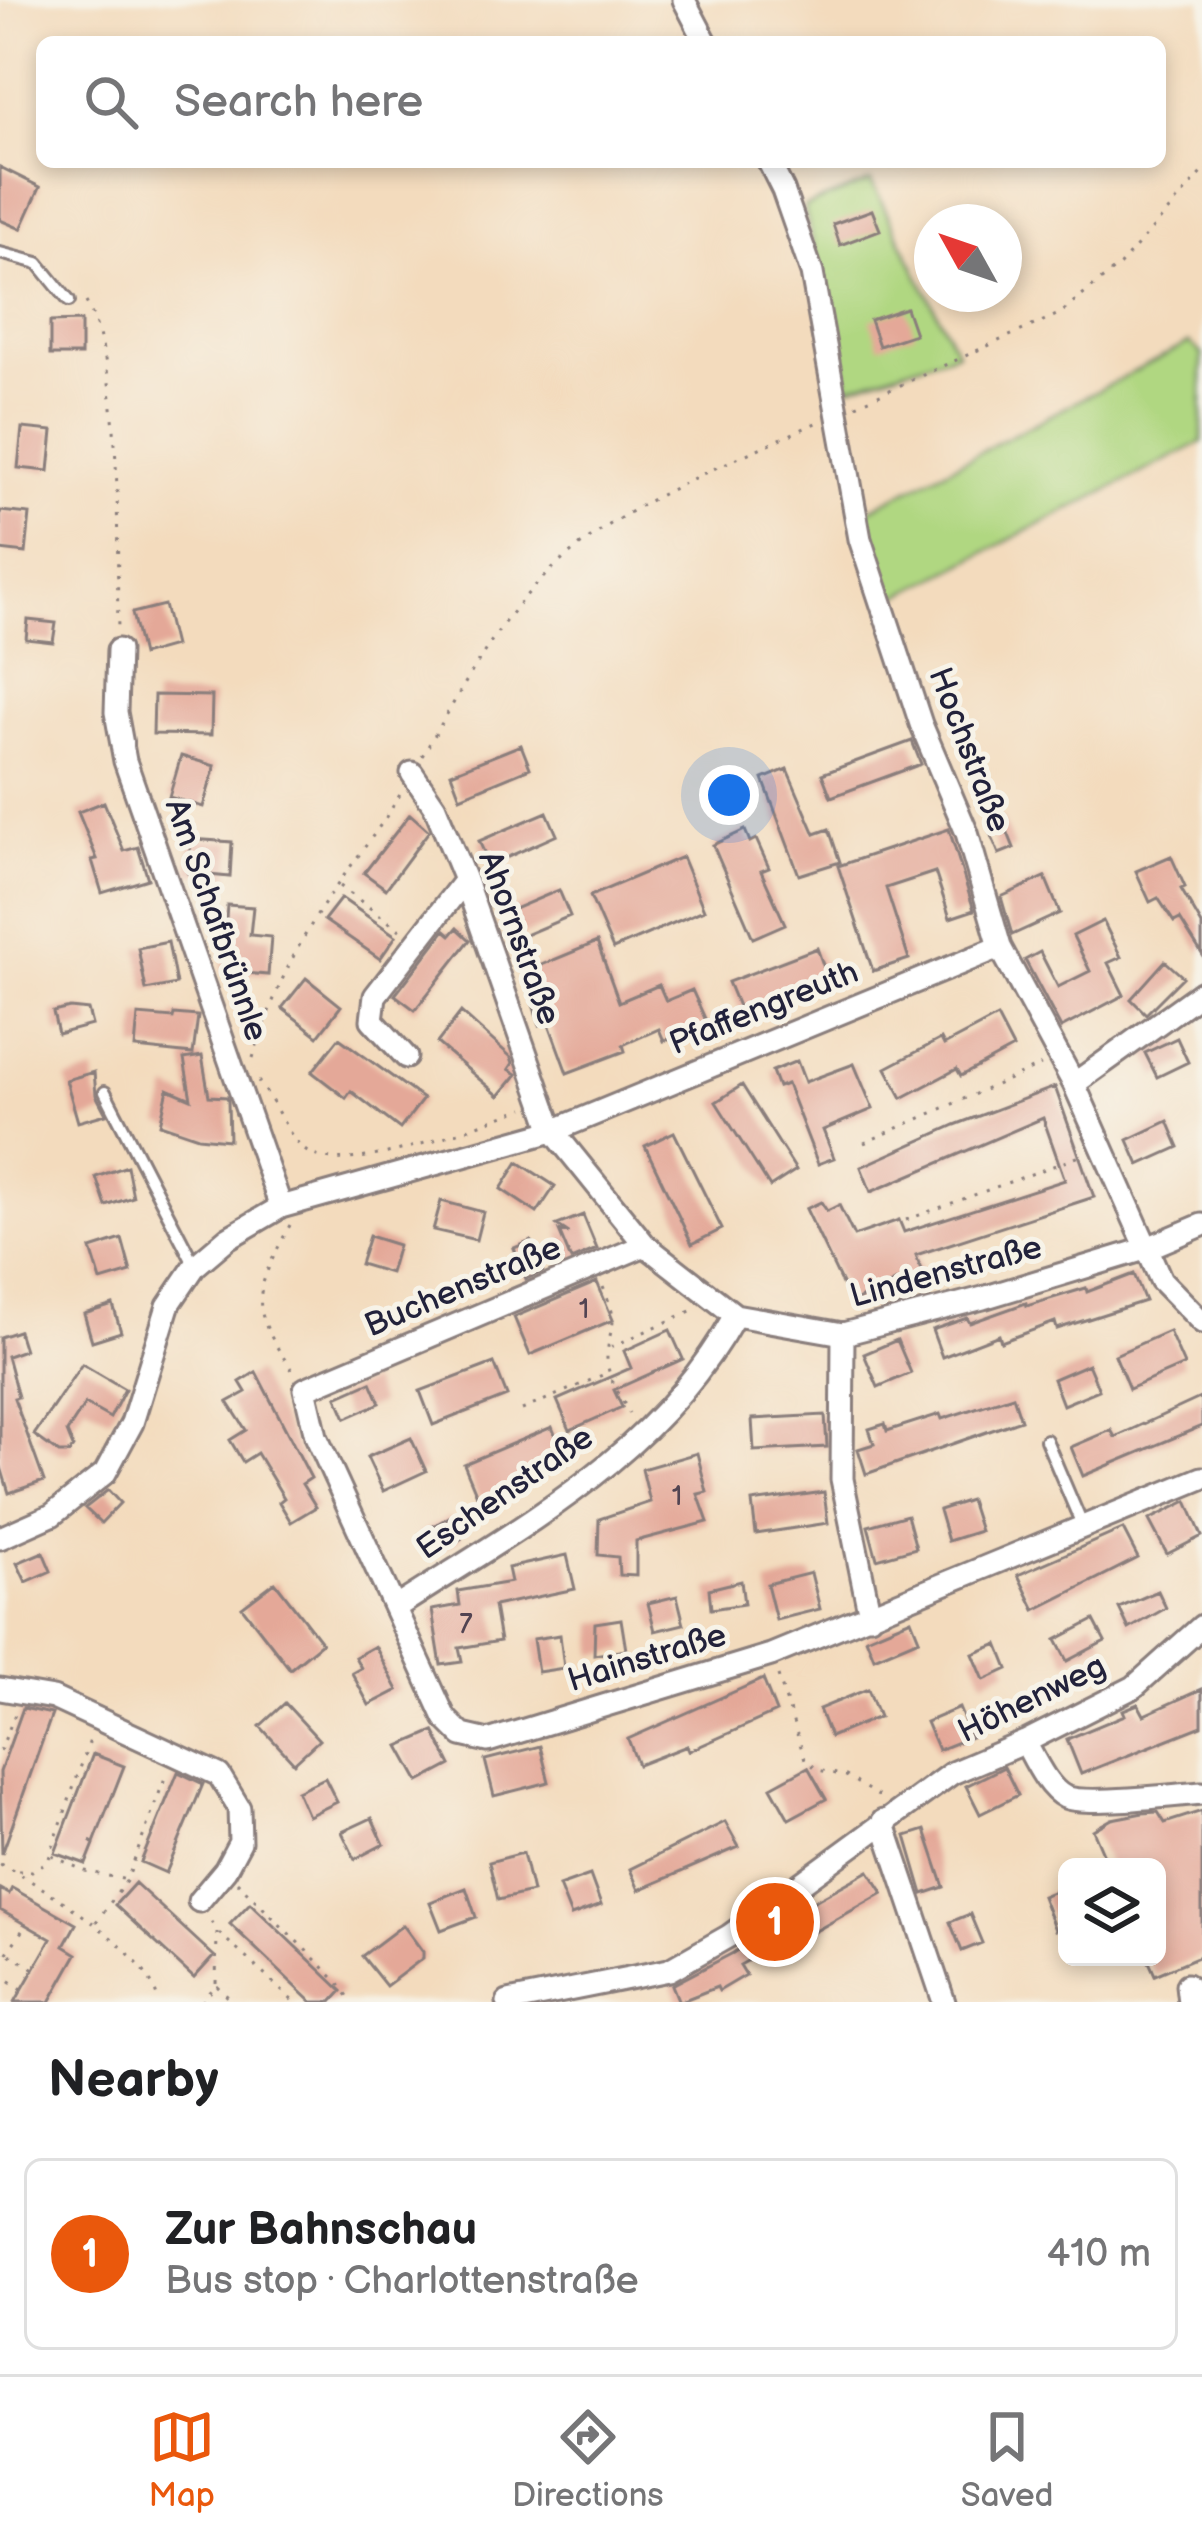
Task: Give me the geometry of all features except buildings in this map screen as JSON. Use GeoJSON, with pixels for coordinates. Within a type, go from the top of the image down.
{"type":"FeatureCollection","features":[{"type":"Feature","properties":{"kind":"street"},"geometry":{"type":"LineString","coordinates":[[684,0],[703,36]]}},
{"type":"Feature","properties":{"kind":"street","name":"Hochstraße"},"geometry":{"type":"LineString","coordinates":[[772,168],[812,273],[860,539],[921,724],[967,832],[1000,946],[1074,1084],[1161,1280],[1202,1322]]}},
{"type":"Feature","properties":{"kind":"street","name":"Am Schafbrünnle"},"geometry":{"type":"LineString","coordinates":[[118,650],[116,712],[125,761],[281,1207]]}},
{"type":"Feature","properties":{"kind":"street","name":"Ahornstraße"},"geometry":{"type":"LineString","coordinates":[[412,773],[435,807],[465,880],[553,1131]]}},
{"type":"Feature","properties":{"kind":"street"},"geometry":{"type":"LineString","coordinates":[[406,1057],[372,1020],[375,996],[465,880]]}},
{"type":"Feature","properties":{"kind":"street","name":"Pfaffengreuth"},"geometry":{"type":"LineString","coordinates":[[195,1266],[228,1238],[281,1207],[553,1131],[1000,946]]}},
{"type":"Feature","properties":{"kind":"street"},"geometry":{"type":"LineString","coordinates":[[1074,1084],[1202,992]]}},
{"type":"Feature","properties":{"kind":"street","name":"Lindenstraße"},"geometry":{"type":"LineString","coordinates":[[553,1131],[645,1245],[735,1316],[843,1334],[1145,1249],[1202,1225]]}},
{"type":"Feature","properties":{"kind":"street","name":"Buchenstraße"},"geometry":{"type":"LineString","coordinates":[[305,1389],[645,1245]]}},
{"type":"Feature","properties":{"kind":"street"},"geometry":{"type":"LineString","coordinates":[[0,1538],[52,1515],[105,1473],[132,1423],[168,1306],[195,1266]]}},
{"type":"Feature","properties":{"kind":"street","name":"Eschenstraße"},"geometry":{"type":"LineString","coordinates":[[395,1608],[580,1488],[641,1436],[682,1397],[711,1360],[735,1316]]}},
{"type":"Feature","properties":{"kind":"street"},"geometry":{"type":"LineString","coordinates":[[843,1334],[842,1479],[870,1616]]}},
{"type":"Feature","properties":{"kind":"street","name":"Hainstraße"},"geometry":{"type":"LineString","coordinates":[[305,1389],[316,1436],[445,1718],[463,1736],[488,1741],[771,1655],[1202,1478]]}},
{"type":"Feature","properties":{"kind":"street","name":"Höhenweg"},"geometry":{"type":"LineString","coordinates":[[508,2002],[669,1970],[729,1936],[952,1773],[1134,1687],[1202,1626]]}},
{"type":"Feature","properties":{"kind":"street"},"geometry":{"type":"LineString","coordinates":[[0,1689],[52,1698],[218,1775],[239,1808],[240,1842],[225,1870],[199,1901]]}},
{"type":"Feature","properties":{"kind":"street"},"geometry":{"type":"LineString","coordinates":[[1024,1742],[1046,1778],[1064,1796],[1202,1793]]}},
{"type":"Feature","properties":{"kind":"street"},"geometry":{"type":"LineString","coordinates":[[891,1815],[944,2002]]}},
{"type":"Feature","properties":{"kind":"lane"},"geometry":{"type":"LineString","coordinates":[[0,253],[38,263],[70,301]]}},
{"type":"Feature","properties":{"kind":"lane"},"geometry":{"type":"LineString","coordinates":[[105,1092],[195,1266]]}},
{"type":"Feature","properties":{"kind":"lane"},"geometry":{"type":"LineString","coordinates":[[1046,1440],[1084,1530]]}},
{"type":"Feature","properties":{"kind":"path"},"geometry":{"type":"LineString","coordinates":[[543,1101],[398,1149],[351,1160],[324,1160],[303,1150],[271,1098],[248,1072],[271,1000],[312,922],[382,828],[495,636],[533,587],[595,532],[673,489],[1061,313],[1120,265],[1202,173]]}},
{"type":"Feature","properties":{"kind":"path"},"geometry":{"type":"LineString","coordinates":[[70,301],[85,302],[99,326],[114,432],[118,650]]}},
{"type":"Feature","properties":{"kind":"path"},"geometry":{"type":"LineString","coordinates":[[338,885],[416,942]]}},
{"type":"Feature","properties":{"kind":"path"},"geometry":{"type":"LineString","coordinates":[[864,1143],[1060,1057]]}},
{"type":"Feature","properties":{"kind":"path"},"geometry":{"type":"LineString","coordinates":[[906,1220],[1102,1148]]}},
{"type":"Feature","properties":{"kind":"path"},"geometry":{"type":"LineString","coordinates":[[305,1199],[267,1265],[260,1312],[272,1342],[305,1389]]}},
{"type":"Feature","properties":{"kind":"path"},"geometry":{"type":"LineString","coordinates":[[594,1267],[615,1316],[608,1372],[641,1436]]}},
{"type":"Feature","properties":{"kind":"path"},"geometry":{"type":"LineString","coordinates":[[609,1348],[715,1300]]}},
{"type":"Feature","properties":{"kind":"path"},"geometry":{"type":"LineString","coordinates":[[522,1410],[608,1372]]}},
{"type":"Feature","properties":{"kind":"path"},"geometry":{"type":"LineString","coordinates":[[771,1655],[805,1759],[818,1770],[846,1776],[891,1815]]}},
{"type":"Feature","properties":{"kind":"path"},"geometry":{"type":"LineString","coordinates":[[0,1751],[24,1692]]}},
{"type":"Feature","properties":{"kind":"path"},"geometry":{"type":"LineString","coordinates":[[10,1869],[32,1871],[48,1862],[97,1718]]}},
{"type":"Feature","properties":{"kind":"path"},"geometry":{"type":"LineString","coordinates":[[95,1924],[127,1880],[174,1755]]}},
{"type":"Feature","properties":{"kind":"path"},"geometry":{"type":"LineString","coordinates":[[50,1856],[85,1871],[127,1880]]}},
{"type":"Feature","properties":{"kind":"path"},"geometry":{"type":"LineString","coordinates":[[0,1864],[95,1924],[152,1982],[158,2002]]}},
{"type":"Feature","properties":{"kind":"path"},"geometry":{"type":"LineString","coordinates":[[225,1870],[352,2002]]}},
{"type":"Feature","properties":{"kind":"path"},"geometry":{"type":"LineString","coordinates":[[199,1901],[218,1932],[294,2002]]}},
{"type":"Feature","properties":{"kind":"path"},"geometry":{"type":"LineString","coordinates":[[0,1963],[26,1925]]}},
{"type":"Feature","properties":{"kind":"path"},"geometry":{"type":"LineString","coordinates":[[202,2002],[216,1984],[218,1932]]}},
{"type":"Feature","properties":{"kind":"path"},"geometry":{"type":"LineString","coordinates":[[0,1948],[34,1969]]}},
{"type":"Feature","properties":{"kind":"path"},"geometry":{"type":"LineString","coordinates":[[0,1974],[22,1989]]}},
{"type":"Feature","properties":{"kind":"path"},"geometry":{"type":"LineString","coordinates":[[216,1984],[233,2002]]}},
{"type":"Feature","properties":{"kind":"path"},"geometry":{"type":"LineString","coordinates":[[338,2002],[346,1994]]}},
{"type":"Feature","properties":{"kind":"green space"},"geometry":{"type":"Polygon","coordinates":[[[871,181],[914,266],[914,312],[937,312],[957,352],[849,387],[804,207],[871,181]]]}},
{"type":"Feature","properties":{"kind":"green space"},"geometry":{"type":"Polygon","coordinates":[[[1189,343],[1202,354],[1202,442],[891,600],[865,512],[1189,343]]]}},
{"type":"Feature","properties":{"kind":"place","name":"Zur Bahnschau"},"geometry":{"type":"Point","coordinates":[775,1922]}}]}
